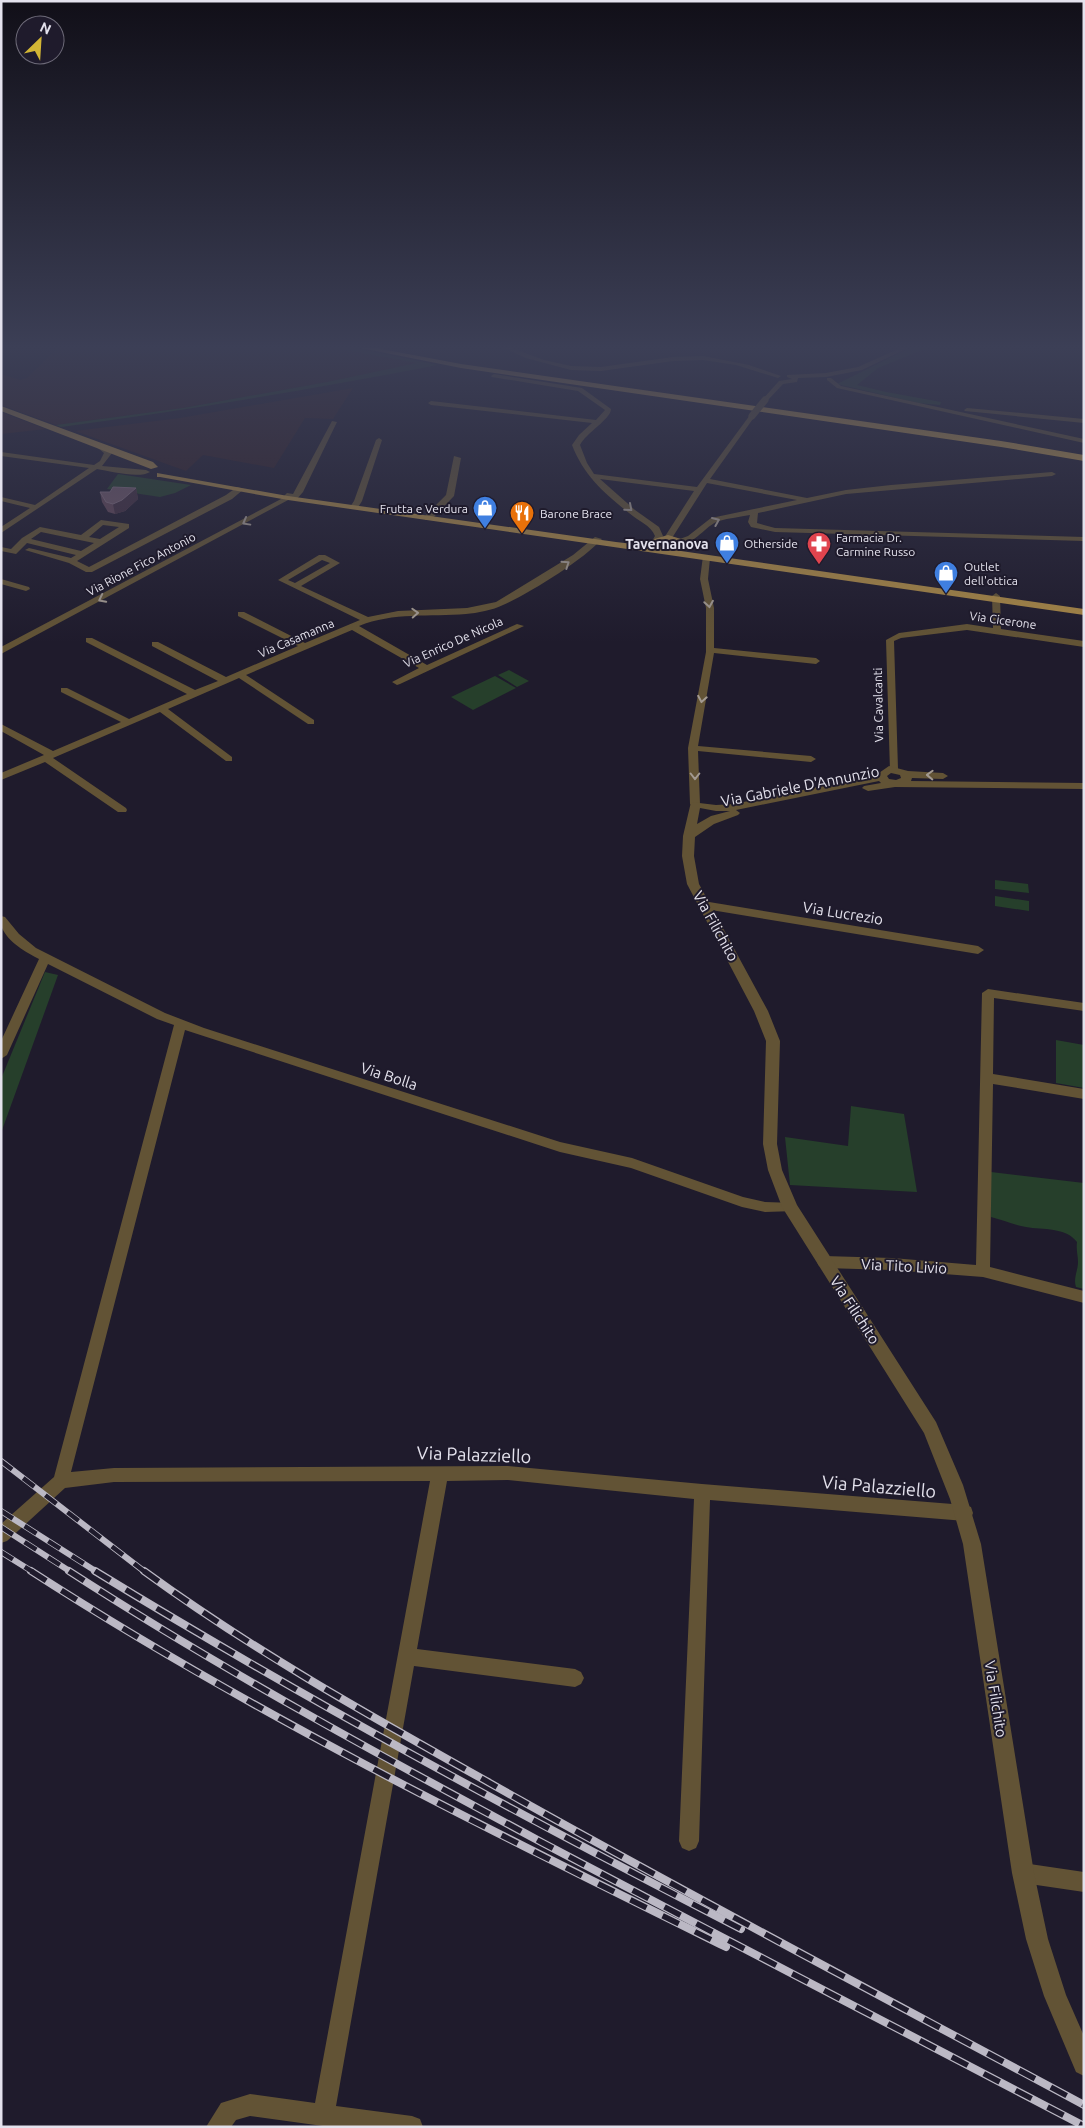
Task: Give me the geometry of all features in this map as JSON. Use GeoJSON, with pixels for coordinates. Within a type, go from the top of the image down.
{"type":"FeatureCollection","features":[{"type":"Feature","properties":{"kind":"highway"},"geometry":{"type":"LineString","coordinates":[[1003,444],[1084,456]]}},
{"type":"Feature","properties":{"kind":"main road"},"geometry":{"type":"LineString","coordinates":[[98,444],[154,467]]}},
{"type":"Feature","properties":{"kind":"main road"},"geometry":{"type":"LineString","coordinates":[[164,472],[163,467],[154,467],[146,472],[151,475],[164,472],[292,496]]}},
{"type":"Feature","properties":{"kind":"main road"},"geometry":{"type":"LineString","coordinates":[[164,472],[240,489],[1084,610]]}},
{"type":"Feature","properties":{"kind":"main road"},"geometry":{"type":"LineString","coordinates":[[597,541],[627,544],[668,538],[707,556]]}},
{"type":"Feature","properties":{"kind":"main road"},"geometry":{"type":"LineString","coordinates":[[655,541],[654,546],[664,550],[675,550],[681,544]]}},
{"type":"Feature","properties":{"kind":"street"},"geometry":{"type":"LineString","coordinates":[[1,531],[34,507],[104,462],[108,454],[106,450],[97,444]]}},
{"type":"Feature","properties":{"kind":"street"},"geometry":{"type":"LineString","coordinates":[[292,496],[300,492],[323,444]]}},
{"type":"Feature","properties":{"kind":"street"},"geometry":{"type":"LineString","coordinates":[[355,505],[377,444]]}},
{"type":"Feature","properties":{"kind":"street"},"geometry":{"type":"LineString","coordinates":[[576,444],[583,463],[592,476],[632,512],[656,528],[659,536],[655,541]]}},
{"type":"Feature","properties":{"kind":"street"},"geometry":{"type":"LineString","coordinates":[[668,538],[670,532],[699,489],[732,444]]}},
{"type":"Feature","properties":{"kind":"street"},"geometry":{"type":"LineString","coordinates":[[1,454],[131,472],[146,472]]}},
{"type":"Feature","properties":{"kind":"street"},"geometry":{"type":"LineString","coordinates":[[430,517],[450,496],[457,458]]}},
{"type":"Feature","properties":{"kind":"street"},"geometry":{"type":"LineString","coordinates":[[681,544],[714,520],[846,492],[1052,474]]}},
{"type":"Feature","properties":{"kind":"street"},"geometry":{"type":"LineString","coordinates":[[592,476],[699,489]]}},
{"type":"Feature","properties":{"kind":"street"},"geometry":{"type":"LineString","coordinates":[[706,481],[812,500]]}},
{"type":"Feature","properties":{"kind":"street"},"geometry":{"type":"LineString","coordinates":[[19,548],[72,561],[89,570],[229,497],[240,489]]}},
{"type":"Feature","properties":{"kind":"street","name":"Via Rione Fico Antonio"},"geometry":{"type":"LineString","coordinates":[[1,651],[292,496]]}},
{"type":"Feature","properties":{"kind":"street"},"geometry":{"type":"LineString","coordinates":[[1,500],[34,507]]}},
{"type":"Feature","properties":{"kind":"street"},"geometry":{"type":"LineString","coordinates":[[755,511],[752,522],[754,524],[775,530],[1084,538]]}},
{"type":"Feature","properties":{"kind":"street"},"geometry":{"type":"LineString","coordinates":[[72,561],[126,526],[101,522],[83,538]]}},
{"type":"Feature","properties":{"kind":"street"},"geometry":{"type":"LineString","coordinates":[[1,548],[13,552],[19,548],[32,526]]}},
{"type":"Feature","properties":{"kind":"street"},"geometry":{"type":"LineString","coordinates":[[1,540],[32,526],[103,542]]}},
{"type":"Feature","properties":{"kind":"street"},"geometry":{"type":"LineString","coordinates":[[35,543],[52,532]]}},
{"type":"Feature","properties":{"kind":"street"},"geometry":{"type":"LineString","coordinates":[[25,540],[82,554]]}},
{"type":"Feature","properties":{"kind":"street","name":"Via Casamanna"},"geometry":{"type":"LineString","coordinates":[[1,777],[361,624],[398,614],[467,611],[499,604],[547,576],[597,541]]}},
{"type":"Feature","properties":{"kind":"street","name":"Via Filichito"},"geometry":{"type":"LineString","coordinates":[[707,556],[704,579],[710,608],[710,650],[693,748],[695,804],[689,836],[689,870],[703,905],[770,1031],[774,1054],[770,1144],[775,1170],[790,1207],[930,1428],[946,1463],[965,1514],[972,1544],[1023,1873],[1037,1939],[1055,1996],[1084,2064]]}},
{"type":"Feature","properties":{"kind":"street"},"geometry":{"type":"LineString","coordinates":[[295,586],[336,563],[322,557],[282,580],[361,624],[425,668]]}},
{"type":"Feature","properties":{"kind":"street"},"geometry":{"type":"LineString","coordinates":[[1,581],[26,588]]}},
{"type":"Feature","properties":{"kind":"street"},"geometry":{"type":"LineString","coordinates":[[278,587],[361,624]]}},
{"type":"Feature","properties":{"kind":"street"},"geometry":{"type":"LineString","coordinates":[[996,597],[997,630]]}},
{"type":"Feature","properties":{"kind":"street"},"geometry":{"type":"LineString","coordinates":[[241,614],[306,647]]}},
{"type":"Feature","properties":{"kind":"street","name":"Via Enrico De Nicola"},"geometry":{"type":"LineString","coordinates":[[397,682],[520,626]]}},
{"type":"Feature","properties":{"kind":"street","name":"Via Cicerone"},"geometry":{"type":"LineString","coordinates":[[890,640],[900,636],[956,627],[997,630],[1084,644]]}},
{"type":"Feature","properties":{"kind":"street"},"geometry":{"type":"LineString","coordinates":[[89,640],[195,694]]}},
{"type":"Feature","properties":{"kind":"street","name":"Via Cavalcanti"},"geometry":{"type":"LineString","coordinates":[[890,640],[893,769]]}},
{"type":"Feature","properties":{"kind":"street"},"geometry":{"type":"LineString","coordinates":[[155,644],[226,681]]}},
{"type":"Feature","properties":{"kind":"street"},"geometry":{"type":"LineString","coordinates":[[710,650],[816,661]]}},
{"type":"Feature","properties":{"kind":"street"},"geometry":{"type":"LineString","coordinates":[[240,675],[311,722]]}},
{"type":"Feature","properties":{"kind":"street"},"geometry":{"type":"LineString","coordinates":[[64,690],[128,722]]}},
{"type":"Feature","properties":{"kind":"street"},"geometry":{"type":"LineString","coordinates":[[161,708],[229,760]]}},
{"type":"Feature","properties":{"kind":"street"},"geometry":{"type":"LineString","coordinates":[[1,727],[49,756],[122,810]]}},
{"type":"Feature","properties":{"kind":"street"},"geometry":{"type":"LineString","coordinates":[[693,748],[811,760]]}},
{"type":"Feature","properties":{"kind":"street","name":"Via Gabriele D'Annunzio"},"geometry":{"type":"LineString","coordinates":[[695,804],[716,808],[734,806],[881,776],[882,773],[893,769],[906,774],[1084,778]]}},
{"type":"Feature","properties":{"kind":"street","name":"Via Gabriele D'Annunzio"},"geometry":{"type":"LineString","coordinates":[[689,836],[716,818],[906,782],[906,774]]}},
{"type":"Feature","properties":{"kind":"street","name":"Via Gabriele D'Annunzio"},"geometry":{"type":"LineString","coordinates":[[881,776],[885,781],[896,784],[1084,786]]}},
{"type":"Feature","properties":{"kind":"street","name":"Via Lucrezio"},"geometry":{"type":"LineString","coordinates":[[703,905],[978,950]]}},
{"type":"Feature","properties":{"kind":"street","name":"Via Bolla"},"geometry":{"type":"LineString","coordinates":[[1,920],[15,937],[45,959],[180,1024],[560,1147],[632,1163],[742,1202],[765,1207],[790,1207]]}},
{"type":"Feature","properties":{"kind":"street"},"geometry":{"type":"LineString","coordinates":[[1,1055],[45,959]]}},
{"type":"Feature","properties":{"kind":"street"},"geometry":{"type":"LineString","coordinates":[[1084,1007],[988,993],[983,1271],[1084,1297]]}},
{"type":"Feature","properties":{"kind":"street"},"geometry":{"type":"LineString","coordinates":[[1,1535],[61,1481],[180,1024]]}},
{"type":"Feature","properties":{"kind":"street"},"geometry":{"type":"LineString","coordinates":[[987,1078],[1084,1094]]}},
{"type":"Feature","properties":{"kind":"street","name":"Via Tito Livio"},"geometry":{"type":"LineString","coordinates":[[824,1262],[892,1264],[983,1271]]}},
{"type":"Feature","properties":{"kind":"street"},"geometry":{"type":"LineString","coordinates":[[324,2114],[440,1472]]}},
{"type":"Feature","properties":{"kind":"street","name":"Via Palazziello"},"geometry":{"type":"LineString","coordinates":[[61,1481],[114,1474],[508,1473],[702,1492],[965,1514]]}},
{"type":"Feature","properties":{"kind":"street"},"geometry":{"type":"LineString","coordinates":[[689,1841],[702,1492]]}},
{"type":"Feature","properties":{"kind":"street"},"geometry":{"type":"LineString","coordinates":[[406,1656],[575,1678]]}},
{"type":"Feature","properties":{"kind":"street"},"geometry":{"type":"LineString","coordinates":[[1023,1873],[1084,1882]]}},
{"type":"Feature","properties":{"kind":"street"},"geometry":{"type":"LineString","coordinates":[[217,2127],[229,2111],[250,2105],[412,2127]]}},
{"type":"Feature","properties":{"kind":"shaded area"},"geometry":{"type":"Polygon","coordinates":[[[112,444],[289,444],[274,468],[203,455],[186,471],[112,444]]]}},
{"type":"Feature","properties":{"kind":"green space"},"geometry":{"type":"Polygon","coordinates":[[[118,474],[191,485],[175,493],[160,497],[107,489],[118,474]]]}},
{"type":"Feature","properties":{"kind":"green space"},"geometry":{"type":"Polygon","coordinates":[[[509,670],[529,681],[517,687],[498,675],[509,670]]]}},
{"type":"Feature","properties":{"kind":"green space"},"geometry":{"type":"Polygon","coordinates":[[[495,676],[516,688],[473,710],[451,697],[495,676]]]}},
{"type":"Feature","properties":{"kind":"green space"},"geometry":{"type":"Polygon","coordinates":[[[995,880],[1028,884],[1029,893],[995,889],[995,880]]]}},
{"type":"Feature","properties":{"kind":"green space"},"geometry":{"type":"Polygon","coordinates":[[[995,896],[1029,901],[1029,911],[995,906],[995,896]]]}},
{"type":"Feature","properties":{"kind":"green space"},"geometry":{"type":"Polygon","coordinates":[[[45,972],[58,975],[1,1133],[1,1079],[45,972]]]}},
{"type":"Feature","properties":{"kind":"green space"},"geometry":{"type":"Polygon","coordinates":[[[1056,1040],[1084,1045],[1084,1088],[1056,1083],[1056,1040]]]}},
{"type":"Feature","properties":{"kind":"green space"},"geometry":{"type":"Polygon","coordinates":[[[851,1106],[904,1114],[917,1192],[790,1185],[785,1137],[848,1146],[851,1106]]]}},
{"type":"Feature","properties":{"kind":"green space"},"geometry":{"type":"Polygon","coordinates":[[[991,1172],[1084,1183],[1084,1289],[1076,1287],[1075,1284],[1078,1262],[1077,1242],[1072,1237],[1061,1231],[1022,1226],[991,1217],[991,1172]]]}},
{"type":"Feature","properties":{"kind":"building"},"geometry":{"type":"Polygon","coordinates":[[[113,487],[136,488],[122,500],[113,504],[106,502],[100,492],[110,492],[113,487]]]}},
{"type":"Feature","properties":{"kind":"railway"},"geometry":{"type":"LineString","coordinates":[[1,1461],[145,1572]]}},
{"type":"Feature","properties":{"kind":"railway"},"geometry":{"type":"LineString","coordinates":[[1,1511],[97,1572]]}},
{"type":"Feature","properties":{"kind":"railway"},"geometry":{"type":"LineString","coordinates":[[1,1527],[71,1572]]}},
{"type":"Feature","properties":{"kind":"railway"},"geometry":{"type":"LineString","coordinates":[[1,1552],[33,1572]]}},
{"type":"Feature","properties":{"kind":"railway"},"geometry":{"type":"LineString","coordinates":[[31,1571],[200,1674],[286,1722],[460,1814],[726,1947]]}},
{"type":"Feature","properties":{"kind":"railway"},"geometry":{"type":"LineString","coordinates":[[69,1571],[244,1678],[423,1778],[611,1879],[1084,2126]]}},
{"type":"Feature","properties":{"kind":"railway"},"geometry":{"type":"LineString","coordinates":[[95,1571],[174,1619],[415,1756],[577,1844],[741,1929]]}},
{"type":"Feature","properties":{"kind":"railway"},"geometry":{"type":"LineString","coordinates":[[144,1571],[189,1603],[281,1662],[424,1746],[801,1954],[1084,2105]]}},
{"type":"Feature","properties":{"kind":"place","name":"Frutta e Verdura"},"geometry":{"type":"Point","coordinates":[485,529]}},
{"type":"Feature","properties":{"kind":"place","name":"Barone Brace"},"geometry":{"type":"Point","coordinates":[522,534]}},
{"type":"Feature","properties":{"kind":"place","name":"Otherside"},"geometry":{"type":"Point","coordinates":[727,564]}},
{"type":"Feature","properties":{"kind":"place","name":"Farmacia Dr. Carmine Russo"},"geometry":{"type":"Point","coordinates":[819,565]}},
{"type":"Feature","properties":{"kind":"place","name":"Outlet dell'ottica"},"geometry":{"type":"Point","coordinates":[946,594]}},
{"type":"Feature","properties":{"kind":"district","name":"Tavernanova"},"geometry":{"type":"Point","coordinates":[667,544]}}]}
